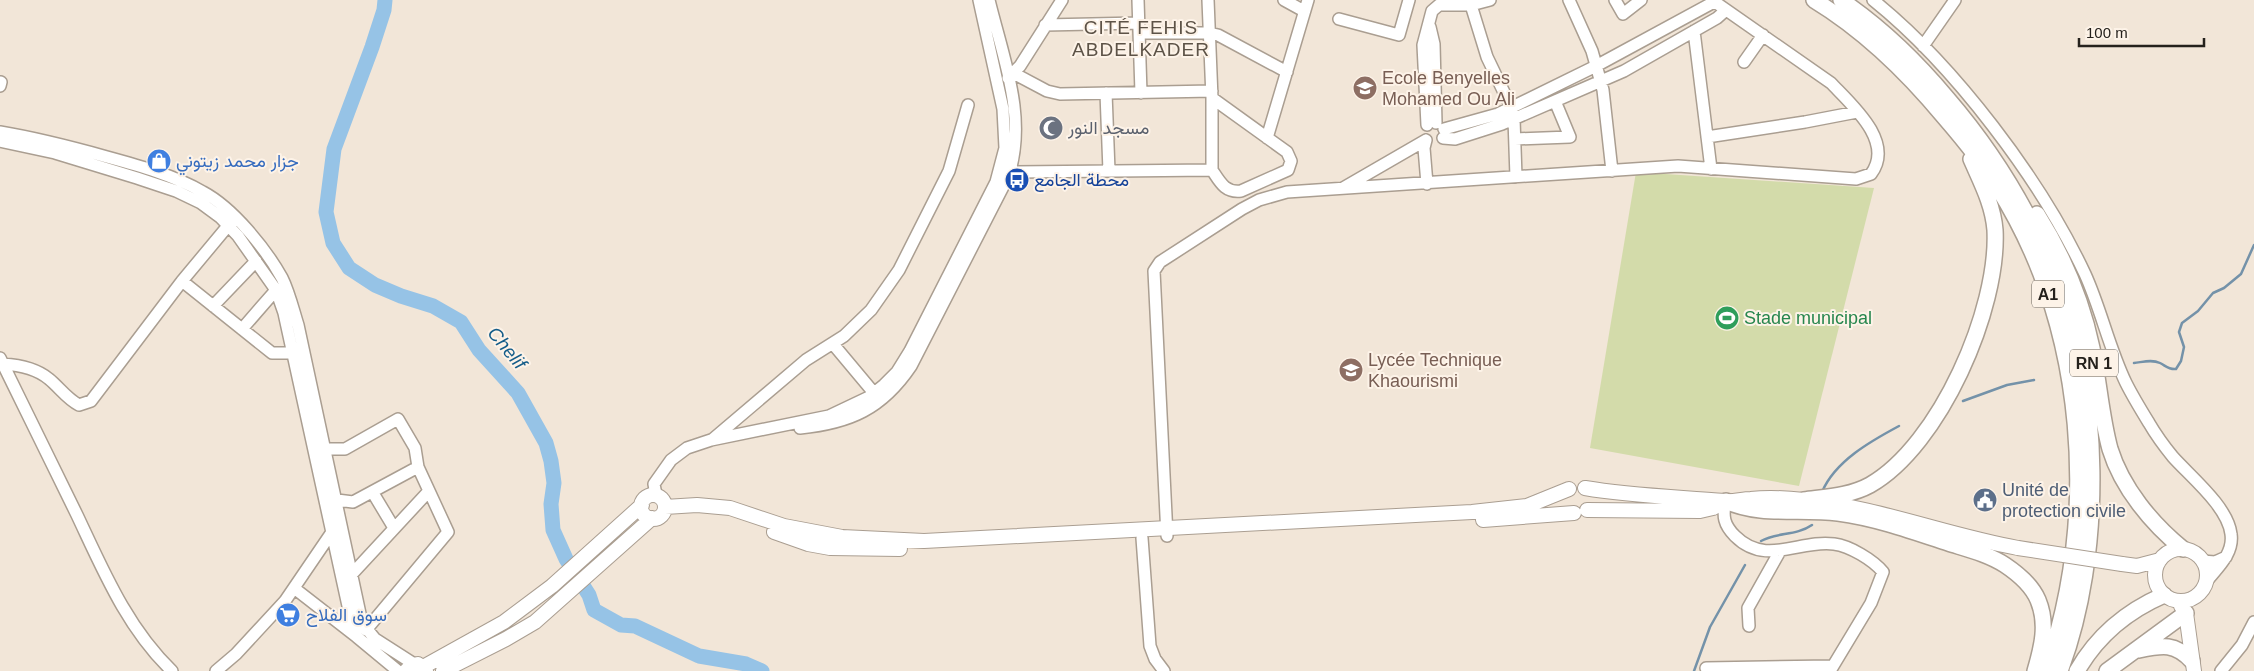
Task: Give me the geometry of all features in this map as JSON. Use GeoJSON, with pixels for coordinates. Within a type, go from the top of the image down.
{"type":"FeatureCollection","features":[{"type":"Feature","properties":{"kind":"highway","name":"A1"},"geometry":{"type":"LineString","coordinates":[[1814,0],[1879,47],[1903,70],[1986,168],[2000,190],[2030,247],[2056,319],[2069,377],[2077,460],[2074,554],[2064,610],[2046,671]]}},
{"type":"Feature","properties":{"kind":"highway","name":"A1"},"geometry":{"type":"LineString","coordinates":[[1841,0],[1886,34],[1932,80],[1975,132],[2032,225],[2055,273],[2077,347],[2088,414],[2091,495],[2089,543],[2078,615],[2060,671]]}},
{"type":"Feature","properties":{"kind":"highway"},"geometry":{"type":"LineString","coordinates":[[1804,500],[1849,494],[1869,485],[1889,472],[1906,456],[1934,420],[1968,353],[1979,325],[1989,290],[1995,251],[1995,230],[1987,195],[1960,136]]}},
{"type":"Feature","properties":{"kind":"highway","name":"RN 1"},"geometry":{"type":"LineString","coordinates":[[2003,175],[2034,209],[2065,266],[2081,307],[2092,347],[2102,415],[2111,450],[2120,472],[2143,508],[2165,534],[2183,549]]}},
{"type":"Feature","properties":{"kind":"highway"},"geometry":{"type":"LineString","coordinates":[[1726,502],[1749,510],[1804,510],[1839,513],[1870,519],[1984,554],[2004,564],[2019,576],[2038,600],[2044,628],[2043,643],[2035,671]]}},
{"type":"Feature","properties":{"kind":"highway"},"geometry":{"type":"LineString","coordinates":[[2077,671],[2087,653],[2111,627],[2141,606],[2171,597]]}},
{"type":"Feature","properties":{"kind":"highway"},"geometry":{"type":"LineString","coordinates":[[2107,671],[2186,613]]}},
{"type":"Feature","properties":{"kind":"highway"},"geometry":{"type":"LineString","coordinates":[[2133,652],[2158,647],[2169,647],[2182,651],[2193,666]]}},
{"type":"Feature","properties":{"kind":"main road"},"geometry":{"type":"LineString","coordinates":[[721,509],[729,516],[808,544],[852,550],[936,549],[1142,538],[1167,532],[1509,509],[1539,502],[1577,486],[1647,497],[1707,498],[1726,502],[1765,498],[1804,500],[1865,510],[1985,542],[2136,566],[2160,560],[2170,552],[2183,549],[2197,555],[2206,568],[2206,583],[2192,598],[2186,613],[2193,666]]}},
{"type":"Feature","properties":{"kind":"main road"},"geometry":{"type":"LineString","coordinates":[[1581,512],[1592,499],[1585,488]]}},
{"type":"Feature","properties":{"kind":"main road"},"geometry":{"type":"LineString","coordinates":[[1569,489],[1564,497],[1565,505],[1581,512]]}},
{"type":"Feature","properties":{"kind":"main road"},"geometry":{"type":"LineString","coordinates":[[418,668],[504,622],[552,586],[649,496],[656,495],[663,500],[665,507],[662,514],[652,518],[535,622],[443,671]]}},
{"type":"Feature","properties":{"kind":"main road"},"geometry":{"type":"LineString","coordinates":[[665,507],[697,505],[721,509],[730,508],[810,532],[878,540],[924,541],[1517,519],[1581,512],[1700,511],[1714,508],[1726,502]]}},
{"type":"Feature","properties":{"kind":"main road"},"geometry":{"type":"LineString","coordinates":[[642,504],[645,515],[652,518]]}},
{"type":"Feature","properties":{"kind":"main road"},"geometry":{"type":"LineString","coordinates":[[2156,581],[2156,570],[2160,560]]}},
{"type":"Feature","properties":{"kind":"main road"},"geometry":{"type":"LineString","coordinates":[[2136,566],[2156,581],[2186,613]]}},
{"type":"Feature","properties":{"kind":"main road"},"geometry":{"type":"LineString","coordinates":[[2171,597],[2192,598]]}},
{"type":"Feature","properties":{"kind":"street"},"geometry":{"type":"LineString","coordinates":[[711,440],[836,424],[870,408],[887,395],[901,381],[911,366],[994,207],[1004,172],[1003,109],[979,0]]}},
{"type":"Feature","properties":{"kind":"street"},"geometry":{"type":"LineString","coordinates":[[656,495],[654,484],[671,460],[687,448],[711,440],[829,416],[847,409],[874,393],[897,372],[910,351],[1004,172],[1014,159],[1016,123],[1011,76],[989,0]]}},
{"type":"Feature","properties":{"kind":"street"},"geometry":{"type":"LineString","coordinates":[[997,83],[1011,76],[1020,66],[1062,0]]}},
{"type":"Feature","properties":{"kind":"street"},"geometry":{"type":"LineString","coordinates":[[1138,0],[1141,93]]}},
{"type":"Feature","properties":{"kind":"street"},"geometry":{"type":"LineString","coordinates":[[1011,76],[1054,94],[1212,94],[1287,152],[1291,161],[1288,170],[1241,191],[1233,192],[1226,190],[1212,170],[1212,94],[1208,0]]}},
{"type":"Feature","properties":{"kind":"street"},"geometry":{"type":"LineString","coordinates":[[1267,138],[1306,6],[1284,0]]}},
{"type":"Feature","properties":{"kind":"street"},"geometry":{"type":"LineString","coordinates":[[1339,19],[1399,35],[1409,0]]}},
{"type":"Feature","properties":{"kind":"street"},"geometry":{"type":"LineString","coordinates":[[1426,140],[1434,143],[1437,129],[1424,45],[1432,11],[1439,5],[1471,5],[1490,0]]}},
{"type":"Feature","properties":{"kind":"street"},"geometry":{"type":"LineString","coordinates":[[1569,0],[1592,51],[1600,81],[1606,108],[1612,171]]}},
{"type":"Feature","properties":{"kind":"street"},"geometry":{"type":"LineString","coordinates":[[1615,0],[1623,14],[1642,0]]}},
{"type":"Feature","properties":{"kind":"street"},"geometry":{"type":"LineString","coordinates":[[1874,0],[1923,46],[2005,144],[2053,215],[2086,277],[2126,383],[2138,405],[2172,455],[2216,504],[2227,521],[2232,540],[2227,556],[2206,583]]}},
{"type":"Feature","properties":{"kind":"street"},"geometry":{"type":"LineString","coordinates":[[1923,46],[1955,0]]}},
{"type":"Feature","properties":{"kind":"street"},"geometry":{"type":"LineString","coordinates":[[1167,532],[1154,271],[1168,256],[1259,200],[1287,192],[1340,190],[1678,166],[1856,179],[1864,178],[1875,169],[1879,152],[1870,130],[1831,83],[1713,1],[1512,113]]}},
{"type":"Feature","properties":{"kind":"street"},"geometry":{"type":"LineString","coordinates":[[1471,5],[1486,56],[1512,113],[1516,177]]}},
{"type":"Feature","properties":{"kind":"street"},"geometry":{"type":"LineString","coordinates":[[1427,184],[1424,148],[1426,140],[1424,132],[1498,114],[1512,113],[1555,101],[1624,71],[1717,18],[1726,10]]}},
{"type":"Feature","properties":{"kind":"street"},"geometry":{"type":"LineString","coordinates":[[1045,25],[1139,28],[1209,33],[1218,35],[1287,72]]}},
{"type":"Feature","properties":{"kind":"street"},"geometry":{"type":"LineString","coordinates":[[1694,31],[1710,169]]}},
{"type":"Feature","properties":{"kind":"street"},"geometry":{"type":"LineString","coordinates":[[1744,62],[1762,36]]}},
{"type":"Feature","properties":{"kind":"street"},"geometry":{"type":"LineString","coordinates":[[1106,93],[1109,171]]}},
{"type":"Feature","properties":{"kind":"street"},"geometry":{"type":"LineString","coordinates":[[1514,139],[1570,137],[1555,101]]}},
{"type":"Feature","properties":{"kind":"street"},"geometry":{"type":"LineString","coordinates":[[711,440],[806,360],[844,336],[871,310],[898,270],[948,171],[968,105]]}},
{"type":"Feature","properties":{"kind":"street"},"geometry":{"type":"LineString","coordinates":[[1707,137],[1857,112]]}},
{"type":"Feature","properties":{"kind":"street"},"geometry":{"type":"LineString","coordinates":[[0,132],[41,139],[148,168],[205,192],[231,221],[269,257],[282,279],[298,325],[337,500],[362,623],[362,633]]}},
{"type":"Feature","properties":{"kind":"street"},"geometry":{"type":"LineString","coordinates":[[1340,190],[1426,140]]}},
{"type":"Feature","properties":{"kind":"street"},"geometry":{"type":"LineString","coordinates":[[0,141],[55,153],[176,191],[201,203],[220,217],[231,221],[276,290],[292,353],[350,615],[362,633],[398,671]]}},
{"type":"Feature","properties":{"kind":"street"},"geometry":{"type":"LineString","coordinates":[[1004,172],[1212,170]]}},
{"type":"Feature","properties":{"kind":"street"},"geometry":{"type":"LineString","coordinates":[[2,361],[33,370],[47,377],[72,402],[79,405],[84,404],[98,394],[182,281],[231,221]]}},
{"type":"Feature","properties":{"kind":"street"},"geometry":{"type":"LineString","coordinates":[[213,306],[256,260]]}},
{"type":"Feature","properties":{"kind":"street"},"geometry":{"type":"LineString","coordinates":[[182,281],[272,353],[292,353]]}},
{"type":"Feature","properties":{"kind":"street"},"geometry":{"type":"LineString","coordinates":[[242,329],[276,290]]}},
{"type":"Feature","properties":{"kind":"street"},"geometry":{"type":"LineString","coordinates":[[833,344],[874,393]]}},
{"type":"Feature","properties":{"kind":"street"},"geometry":{"type":"LineString","coordinates":[[2,361],[101,568],[126,612],[144,638],[172,671]]}},
{"type":"Feature","properties":{"kind":"street"},"geometry":{"type":"LineString","coordinates":[[326,450],[345,449],[398,419],[415,448],[418,468],[448,532],[362,633]]}},
{"type":"Feature","properties":{"kind":"street"},"geometry":{"type":"LineString","coordinates":[[337,500],[352,502],[373,493],[418,468]]}},
{"type":"Feature","properties":{"kind":"street"},"geometry":{"type":"LineString","coordinates":[[352,574],[428,492]]}},
{"type":"Feature","properties":{"kind":"street"},"geometry":{"type":"LineString","coordinates":[[373,493],[394,528]]}},
{"type":"Feature","properties":{"kind":"street"},"geometry":{"type":"LineString","coordinates":[[1706,668],[1831,669],[1871,603],[1883,572],[1872,560],[1834,544],[1780,550],[1761,550],[1738,540],[1724,523],[1723,512],[1726,502]]}},
{"type":"Feature","properties":{"kind":"street"},"geometry":{"type":"LineString","coordinates":[[216,671],[223,667],[285,601],[332,532]]}},
{"type":"Feature","properties":{"kind":"street"},"geometry":{"type":"LineString","coordinates":[[1142,538],[1150,646],[1155,658],[1164,671]]}},
{"type":"Feature","properties":{"kind":"street"},"geometry":{"type":"LineString","coordinates":[[1749,626],[1748,608],[1780,550]]}},
{"type":"Feature","properties":{"kind":"street"},"geometry":{"type":"LineString","coordinates":[[2202,561],[2215,562],[2227,556]]}},
{"type":"Feature","properties":{"kind":"street"},"geometry":{"type":"LineString","coordinates":[[294,588],[418,668]]}},
{"type":"Feature","properties":{"kind":"street"},"geometry":{"type":"LineString","coordinates":[[2221,671],[2242,645],[2254,622]]}},
{"type":"Feature","properties":{"kind":"green space","name":"Stade municipal"},"geometry":{"type":"Polygon","coordinates":[[[1636,172],[1874,188],[1799,486],[1590,448],[1636,172]]]}},
{"type":"Feature","properties":{"kind":"waterway","name":"Chelif"},"geometry":{"type":"LineString","coordinates":[[385,0],[384,10],[372,47],[334,149],[326,212],[333,243],[349,268],[375,285],[433,306],[461,322],[479,350],[518,393],[546,443],[551,461],[554,483],[551,504],[553,530],[566,559],[589,595],[594,610],[621,625],[635,626],[699,656],[746,664],[762,671]]}},
{"type":"Feature","properties":{"kind":"waterway"},"geometry":{"type":"LineString","coordinates":[[2134,363],[2154,361],[2176,369],[2181,361],[2184,347],[2179,332],[2182,323],[2198,311],[2213,293],[2224,288],[2241,274],[2254,245]]}},
{"type":"Feature","properties":{"kind":"waterway"},"geometry":{"type":"LineString","coordinates":[[1963,401],[2007,385],[2034,380]]}},
{"type":"Feature","properties":{"kind":"waterway"},"geometry":{"type":"LineString","coordinates":[[1822,492],[1828,481],[1845,461],[1866,445],[1899,426]]}},
{"type":"Feature","properties":{"kind":"waterway"},"geometry":{"type":"LineString","coordinates":[[1761,541],[1773,536],[1800,531],[1812,525]]}},
{"type":"Feature","properties":{"kind":"waterway"},"geometry":{"type":"LineString","coordinates":[[1694,671],[1710,627],[1745,565]]}},
{"type":"Feature","properties":{"kind":"place","name":"Ecole Benyelles Mohamed Ou Ali"},"geometry":{"type":"Point","coordinates":[1365,88]}},
{"type":"Feature","properties":{"kind":"place","name":"مسجد النور"},"geometry":{"type":"Point","coordinates":[1051,128]}},
{"type":"Feature","properties":{"kind":"place","name":"جزار محمد زيتوني"},"geometry":{"type":"Point","coordinates":[159,161]}},
{"type":"Feature","properties":{"kind":"place","name":"محطة الجامع"},"geometry":{"type":"Point","coordinates":[1017,180]}},
{"type":"Feature","properties":{"kind":"place","name":"Stade municipal"},"geometry":{"type":"Point","coordinates":[1727,318]}},
{"type":"Feature","properties":{"kind":"place","name":"Lycée Technique Khaourismi"},"geometry":{"type":"Point","coordinates":[1351,370]}},
{"type":"Feature","properties":{"kind":"place","name":"Unité de protection civile"},"geometry":{"type":"Point","coordinates":[1985,500]}},
{"type":"Feature","properties":{"kind":"place","name":"سوق الفلاح"},"geometry":{"type":"Point","coordinates":[288,615]}},
{"type":"Feature","properties":{"kind":"district","name":"CITÉ FEHIS ABDELKADER"},"geometry":{"type":"Point","coordinates":[1141,38]}}]}
